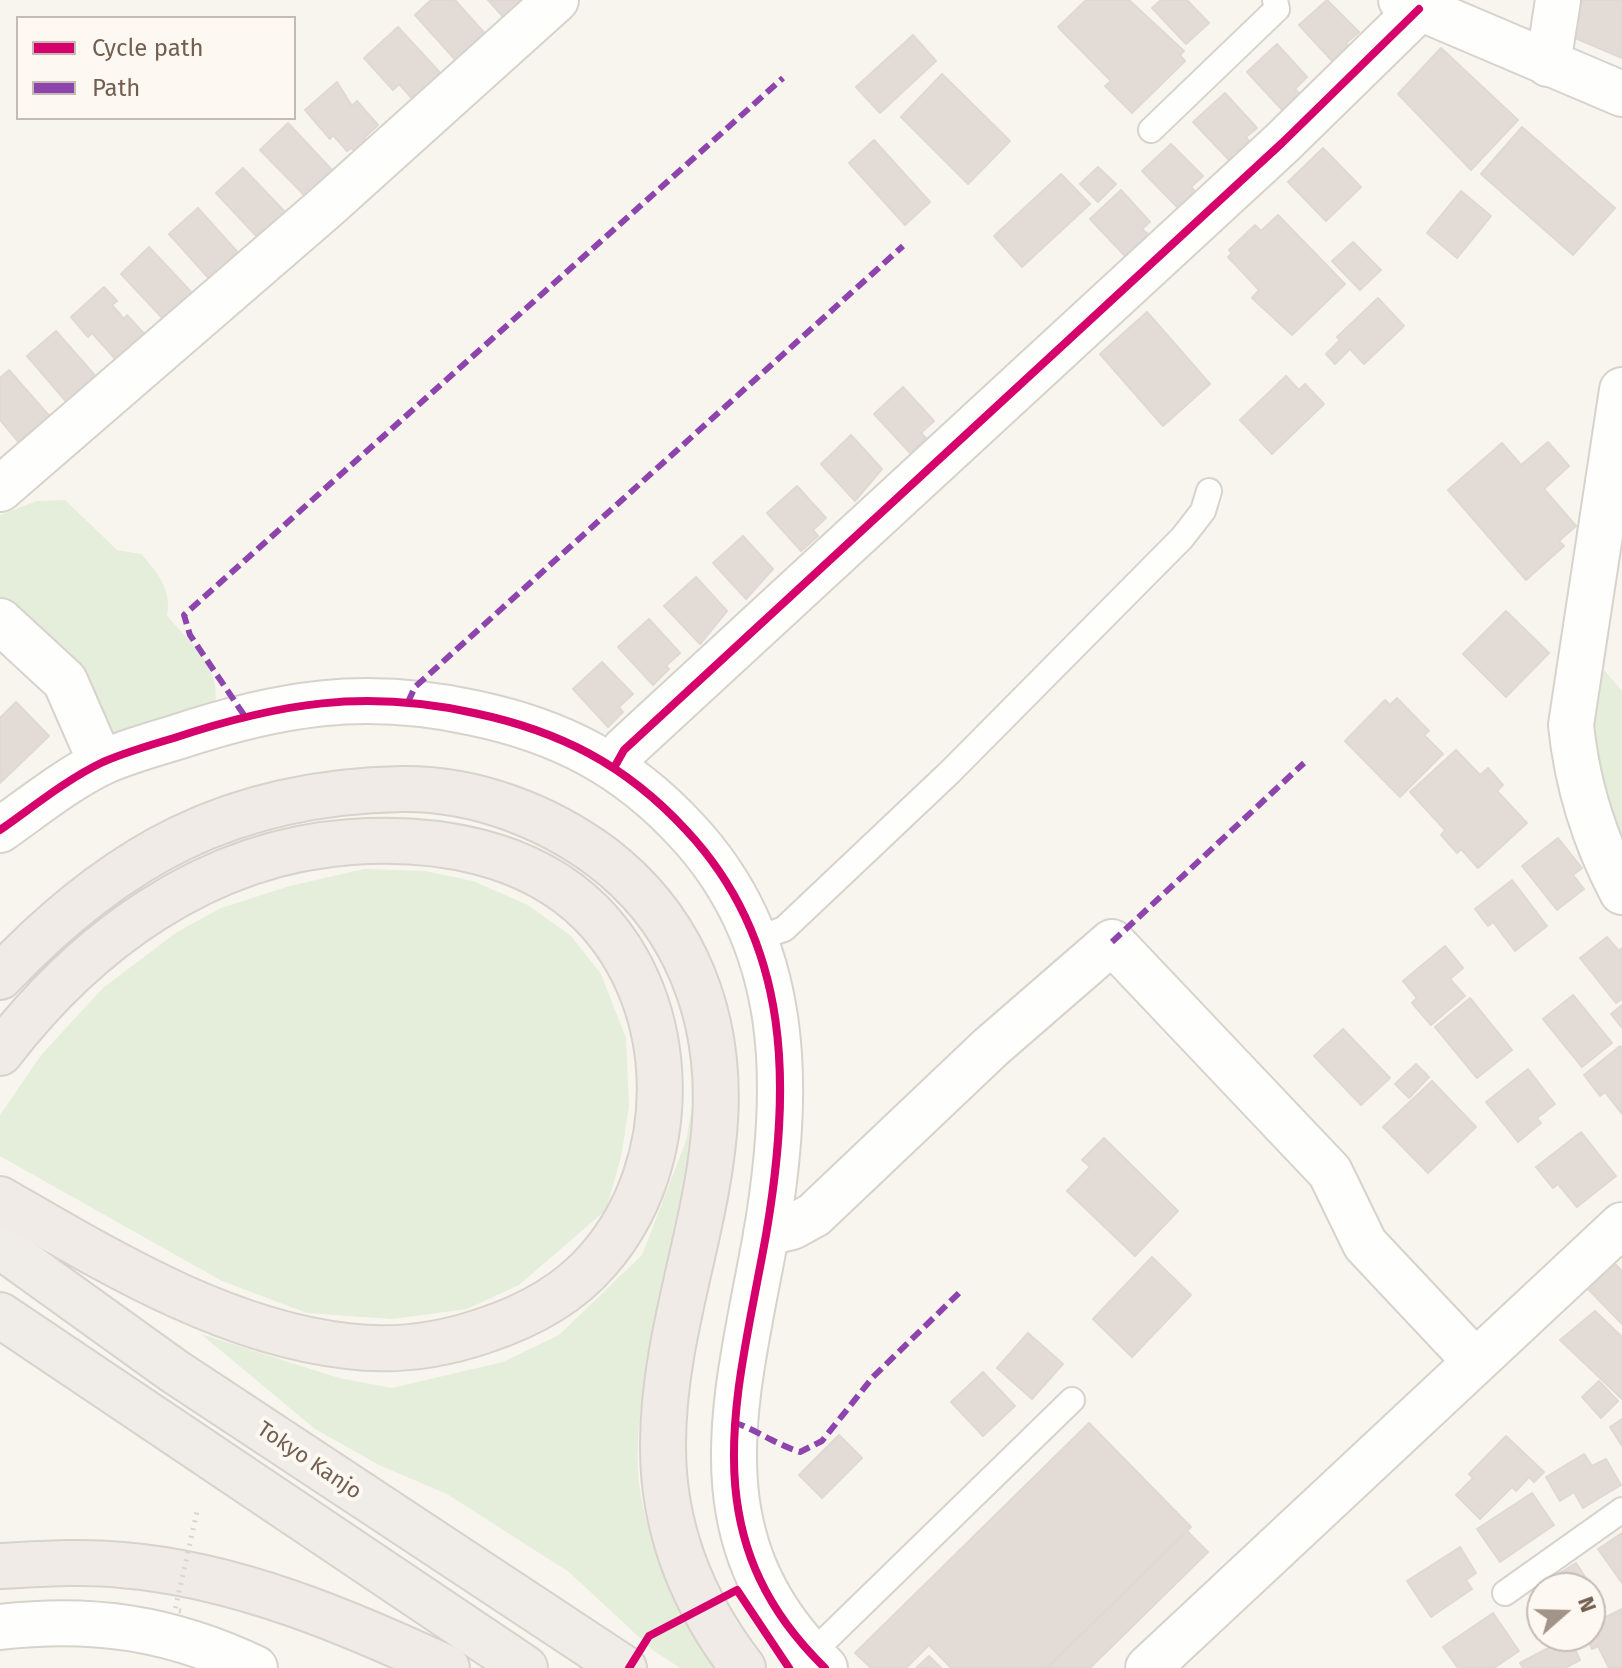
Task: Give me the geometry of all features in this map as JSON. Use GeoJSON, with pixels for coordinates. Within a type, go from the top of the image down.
{"type":"FeatureCollection","features":[{"type":"Feature","properties":{"kind":"highway"},"geometry":{"type":"LineString","coordinates":[[0,977],[88,895],[134,862],[185,834],[239,813],[299,798],[356,790],[416,789],[469,797],[525,812],[574,836],[617,868],[651,903],[679,946],[702,993],[715,1046],[717,1107],[712,1165],[676,1337],[663,1446],[667,1502],[679,1553],[700,1605],[743,1668]]}},
{"type":"Feature","properties":{"kind":"highway"},"geometry":{"type":"LineString","coordinates":[[0,1053],[45,1000],[96,950],[150,909],[206,879],[261,858],[321,844],[383,839],[437,843],[493,854],[543,877],[589,911],[607,932],[625,954],[648,1005],[660,1058],[660,1111],[649,1163],[629,1215],[598,1260],[558,1296],[509,1322],[455,1340],[402,1349],[346,1346],[286,1334],[227,1315],[153,1282],[0,1199]]}},
{"type":"Feature","properties":{"kind":"highway","name":"Tokyo Kanjo"},"geometry":{"type":"LineString","coordinates":[[0,1246],[174,1371],[624,1668]]}},
{"type":"Feature","properties":{"kind":"highway"},"geometry":{"type":"LineString","coordinates":[[0,1315],[525,1668]]}},
{"type":"Feature","properties":{"kind":"highway"},"geometry":{"type":"LineString","coordinates":[[0,1566],[123,1565],[192,1576],[254,1592],[332,1620],[447,1668]]}},
{"type":"Feature","properties":{"kind":"street"},"geometry":{"type":"LineString","coordinates":[[0,489],[326,207],[556,0]]}},
{"type":"Feature","properties":{"kind":"street"},"geometry":{"type":"LineString","coordinates":[[1548,64],[1558,0]]}},
{"type":"Feature","properties":{"kind":"street"},"geometry":{"type":"LineString","coordinates":[[615,766],[636,739],[1282,143],[1410,5],[1622,94]]}},
{"type":"Feature","properties":{"kind":"street"},"geometry":{"type":"LineString","coordinates":[[1622,390],[1571,725],[1577,778],[1607,864],[1622,892]]}},
{"type":"Feature","properties":{"kind":"street"},"geometry":{"type":"LineString","coordinates":[[0,621],[65,681],[101,763]]}},
{"type":"Feature","properties":{"kind":"street"},"geometry":{"type":"LineString","coordinates":[[0,830],[101,763],[244,715],[308,703],[358,700],[408,702],[523,723],[615,766],[662,805],[697,842],[730,885],[756,939],[778,1017],[780,1070],[766,1233],[749,1313],[733,1422],[737,1515],[749,1557],[771,1599],[818,1661]]}},
{"type":"Feature","properties":{"kind":"street"},"geometry":{"type":"LineString","coordinates":[[766,1233],[792,1227],[814,1215],[991,1047],[1112,942],[1330,1172],[1365,1244],[1475,1361]]}},
{"type":"Feature","properties":{"kind":"street"},"geometry":{"type":"LineString","coordinates":[[1148,1668],[1622,1225]]}},
{"type":"Feature","properties":{"kind":"street"},"geometry":{"type":"LineString","coordinates":[[0,1627],[55,1621],[112,1624],[162,1633],[255,1668]]}},
{"type":"Feature","properties":{"kind":"lane"},"geometry":{"type":"LineString","coordinates":[[1151,130],[1277,9],[1275,0]]}},
{"type":"Feature","properties":{"kind":"lane"},"geometry":{"type":"LineString","coordinates":[[756,939],[784,929],[950,772],[1182,538],[1203,511],[1209,491]]}},
{"type":"Feature","properties":{"kind":"lane"},"geometry":{"type":"LineString","coordinates":[[818,1661],[1072,1400]]}},
{"type":"Feature","properties":{"kind":"lane"},"geometry":{"type":"LineString","coordinates":[[1505,1593],[1622,1510]]}},
{"type":"Feature","properties":{"kind":"path"},"geometry":{"type":"LineString","coordinates":[[181,1611],[175,1610],[198,1507]]}},
{"type":"Feature","properties":{"kind":"green space"},"geometry":{"type":"Polygon","coordinates":[[[65,500],[117,550],[141,554],[153,568],[165,590],[167,616],[209,667],[216,691],[215,705],[194,707],[109,736],[0,601],[0,515],[37,501],[65,500]]]}},
{"type":"Feature","properties":{"kind":"green space"},"geometry":{"type":"Polygon","coordinates":[[[1598,663],[1622,691],[1622,879],[1603,886],[1579,859],[1567,815],[1598,663]]]}},
{"type":"Feature","properties":{"kind":"green space"},"geometry":{"type":"Polygon","coordinates":[[[364,869],[425,871],[473,881],[528,905],[571,936],[601,974],[626,1038],[629,1106],[621,1157],[606,1210],[519,1285],[467,1309],[392,1319],[307,1313],[222,1281],[0,1156],[0,1115],[42,1054],[103,988],[177,932],[221,908],[290,886],[364,869]]]}},
{"type":"Feature","properties":{"kind":"green space"},"geometry":{"type":"Polygon","coordinates":[[[696,1084],[697,1148],[692,1186],[645,1385],[638,1468],[646,1519],[661,1563],[716,1668],[680,1668],[654,1651],[569,1572],[447,1494],[379,1465],[315,1429],[201,1334],[339,1378],[392,1388],[503,1362],[559,1335],[642,1255],[686,1141],[696,1084]]]}},
{"type":"Feature","properties":{"kind":"building"},"geometry":{"type":"Polygon","coordinates":[[[431,0],[455,0],[489,38],[460,65],[415,15],[431,0]]]}},
{"type":"Feature","properties":{"kind":"building"},"geometry":{"type":"Polygon","coordinates":[[[488,0],[527,0],[506,20],[488,0]]]}},
{"type":"Feature","properties":{"kind":"building"},"geometry":{"type":"Polygon","coordinates":[[[1086,0],[1129,0],[1184,51],[1180,55],[1185,61],[1132,113],[1105,86],[1111,81],[1058,27],[1086,0]]]}},
{"type":"Feature","properties":{"kind":"building"},"geometry":{"type":"Polygon","coordinates":[[[1161,0],[1187,0],[1209,23],[1186,44],[1152,8],[1161,0]]]}},
{"type":"Feature","properties":{"kind":"building"},"geometry":{"type":"Polygon","coordinates":[[[1327,0],[1359,32],[1346,43],[1351,48],[1334,63],[1299,25],[1327,0]]]}},
{"type":"Feature","properties":{"kind":"building"},"geometry":{"type":"Polygon","coordinates":[[[1582,0],[1622,0],[1622,58],[1568,35],[1582,0]]]}},
{"type":"Feature","properties":{"kind":"building"},"geometry":{"type":"Polygon","coordinates":[[[398,27],[444,77],[416,103],[399,84],[393,90],[364,58],[398,27]]]}},
{"type":"Feature","properties":{"kind":"building"},"geometry":{"type":"Polygon","coordinates":[[[913,35],[936,61],[880,113],[856,87],[913,35]]]}},
{"type":"Feature","properties":{"kind":"building"},"geometry":{"type":"Polygon","coordinates":[[[1277,44],[1307,77],[1295,89],[1301,95],[1283,111],[1247,72],[1277,44]]]}},
{"type":"Feature","properties":{"kind":"building"},"geometry":{"type":"Polygon","coordinates":[[[1441,48],[1518,120],[1471,170],[1398,94],[1441,48]]]}},
{"type":"Feature","properties":{"kind":"building"},"geometry":{"type":"Polygon","coordinates":[[[942,74],[1010,141],[968,184],[901,117],[942,74]]]}},
{"type":"Feature","properties":{"kind":"building"},"geometry":{"type":"Polygon","coordinates":[[[337,82],[352,106],[357,101],[378,125],[364,138],[370,144],[357,154],[352,148],[347,151],[333,135],[330,139],[305,110],[337,82]]]}},
{"type":"Feature","properties":{"kind":"building"},"geometry":{"type":"Polygon","coordinates":[[[1225,93],[1257,128],[1246,137],[1250,142],[1230,161],[1193,122],[1225,93]]]}},
{"type":"Feature","properties":{"kind":"building"},"geometry":{"type":"Polygon","coordinates":[[[288,123],[333,171],[306,197],[260,150],[288,123]]]}},
{"type":"Feature","properties":{"kind":"building"},"geometry":{"type":"Polygon","coordinates":[[[1522,127],[1615,208],[1573,255],[1481,174],[1522,127]]]}},
{"type":"Feature","properties":{"kind":"building"},"geometry":{"type":"Polygon","coordinates":[[[874,140],[930,202],[905,225],[849,163],[874,140]]]}},
{"type":"Feature","properties":{"kind":"building"},"geometry":{"type":"Polygon","coordinates":[[[1171,144],[1203,176],[1191,187],[1195,191],[1178,208],[1142,171],[1171,144]]]}},
{"type":"Feature","properties":{"kind":"building"},"geometry":{"type":"Polygon","coordinates":[[[1323,148],[1361,187],[1326,221],[1288,182],[1323,148]]]}},
{"type":"Feature","properties":{"kind":"building"},"geometry":{"type":"Polygon","coordinates":[[[1098,167],[1116,184],[1098,202],[1080,184],[1098,167]]]}},
{"type":"Feature","properties":{"kind":"building"},"geometry":{"type":"Polygon","coordinates":[[[243,168],[287,214],[259,239],[216,193],[243,168]]]}},
{"type":"Feature","properties":{"kind":"building"},"geometry":{"type":"Polygon","coordinates":[[[1061,174],[1090,204],[1022,267],[994,236],[1061,174]]]}},
{"type":"Feature","properties":{"kind":"building"},"geometry":{"type":"Polygon","coordinates":[[[1121,190],[1150,222],[1142,229],[1149,235],[1125,256],[1090,219],[1121,190]]]}},
{"type":"Feature","properties":{"kind":"building"},"geometry":{"type":"Polygon","coordinates":[[[1461,191],[1491,216],[1457,258],[1427,233],[1461,191]]]}},
{"type":"Feature","properties":{"kind":"building"},"geometry":{"type":"Polygon","coordinates":[[[198,208],[241,256],[212,282],[169,234],[198,208]]]}},
{"type":"Feature","properties":{"kind":"building"},"geometry":{"type":"Polygon","coordinates":[[[1278,215],[1345,284],[1292,335],[1252,298],[1259,290],[1228,257],[1232,253],[1229,250],[1255,225],[1261,231],[1278,215]]]}},
{"type":"Feature","properties":{"kind":"building"},"geometry":{"type":"Polygon","coordinates":[[[1353,242],[1381,270],[1360,290],[1332,261],[1353,242]]]}},
{"type":"Feature","properties":{"kind":"building"},"geometry":{"type":"Polygon","coordinates":[[[149,247],[194,295],[166,322],[121,274],[149,247]]]}},
{"type":"Feature","properties":{"kind":"building"},"geometry":{"type":"Polygon","coordinates":[[[104,287],[117,301],[112,305],[124,319],[127,315],[147,337],[118,362],[92,333],[88,337],[71,317],[104,287]]]}},
{"type":"Feature","properties":{"kind":"building"},"geometry":{"type":"Polygon","coordinates":[[[1378,298],[1404,326],[1364,364],[1350,349],[1335,364],[1326,354],[1340,340],[1337,337],[1378,298]]]}},
{"type":"Feature","properties":{"kind":"building"},"geometry":{"type":"Polygon","coordinates":[[[1147,312],[1210,384],[1163,426],[1100,354],[1147,312]]]}},
{"type":"Feature","properties":{"kind":"building"},"geometry":{"type":"Polygon","coordinates":[[[56,331],[99,380],[70,406],[27,356],[56,331]]]}},
{"type":"Feature","properties":{"kind":"building"},"geometry":{"type":"Polygon","coordinates":[[[9,370],[52,419],[22,446],[0,420],[0,378],[9,370]]]}},
{"type":"Feature","properties":{"kind":"building"},"geometry":{"type":"Polygon","coordinates":[[[1286,376],[1299,390],[1305,384],[1324,404],[1272,454],[1240,420],[1286,376]]]}},
{"type":"Feature","properties":{"kind":"building"},"geometry":{"type":"Polygon","coordinates":[[[903,387],[934,421],[921,433],[926,438],[910,453],[874,414],[903,387]]]}},
{"type":"Feature","properties":{"kind":"building"},"geometry":{"type":"Polygon","coordinates":[[[851,435],[882,469],[855,501],[821,464],[851,435]]]}},
{"type":"Feature","properties":{"kind":"building"},"geometry":{"type":"Polygon","coordinates":[[[1548,442],[1569,466],[1544,489],[1576,526],[1559,541],[1564,546],[1526,580],[1448,490],[1502,443],[1521,465],[1548,442]]]}},
{"type":"Feature","properties":{"kind":"building"},"geometry":{"type":"Polygon","coordinates":[[[797,486],[826,518],[813,530],[818,536],[801,551],[767,513],[797,486]]]}},
{"type":"Feature","properties":{"kind":"building"},"geometry":{"type":"Polygon","coordinates":[[[743,536],[773,569],[746,599],[713,563],[743,536]]]}},
{"type":"Feature","properties":{"kind":"building"},"geometry":{"type":"Polygon","coordinates":[[[696,577],[727,611],[700,644],[664,606],[696,577]]]}},
{"type":"Feature","properties":{"kind":"building"},"geometry":{"type":"Polygon","coordinates":[[[1506,611],[1549,653],[1506,697],[1463,654],[1506,611]]]}},
{"type":"Feature","properties":{"kind":"building"},"geometry":{"type":"Polygon","coordinates":[[[649,619],[680,653],[653,685],[618,647],[649,619]]]}},
{"type":"Feature","properties":{"kind":"building"},"geometry":{"type":"Polygon","coordinates":[[[602,662],[633,694],[619,707],[623,712],[608,727],[573,689],[602,662]]]}},
{"type":"Feature","properties":{"kind":"building"},"geometry":{"type":"Polygon","coordinates":[[[1397,698],[1429,731],[1424,735],[1443,754],[1400,797],[1345,741],[1385,700],[1390,705],[1397,698]]]}},
{"type":"Feature","properties":{"kind":"building"},"geometry":{"type":"Polygon","coordinates":[[[16,702],[49,736],[0,783],[0,718],[16,702]]]}},
{"type":"Feature","properties":{"kind":"building"},"geometry":{"type":"Polygon","coordinates":[[[1456,750],[1480,775],[1488,768],[1503,785],[1497,791],[1527,823],[1478,868],[1461,849],[1457,853],[1441,835],[1445,830],[1410,792],[1456,750]]]}},
{"type":"Feature","properties":{"kind":"building"},"geometry":{"type":"Polygon","coordinates":[[[1558,838],[1582,868],[1573,875],[1584,889],[1557,910],[1522,866],[1558,838]]]}},
{"type":"Feature","properties":{"kind":"building"},"geometry":{"type":"Polygon","coordinates":[[[1512,880],[1547,926],[1515,951],[1493,922],[1488,926],[1475,909],[1512,880]]]}},
{"type":"Feature","properties":{"kind":"building"},"geometry":{"type":"Polygon","coordinates":[[[1607,937],[1619,951],[1622,948],[1622,999],[1616,1003],[1580,958],[1607,937]]]}},
{"type":"Feature","properties":{"kind":"building"},"geometry":{"type":"Polygon","coordinates":[[[1445,946],[1463,968],[1450,979],[1465,996],[1431,1025],[1412,1003],[1417,998],[1403,981],[1445,946]]]}},
{"type":"Feature","properties":{"kind":"building"},"geometry":{"type":"Polygon","coordinates":[[[1573,995],[1612,1043],[1582,1067],[1543,1019],[1573,995]]]}},
{"type":"Feature","properties":{"kind":"building"},"geometry":{"type":"Polygon","coordinates":[[[1470,998],[1512,1050],[1477,1078],[1435,1027],[1470,998]]]}},
{"type":"Feature","properties":{"kind":"building"},"geometry":{"type":"Polygon","coordinates":[[[1622,1005],[1622,1028],[1611,1014],[1622,1005]]]}},
{"type":"Feature","properties":{"kind":"building"},"geometry":{"type":"Polygon","coordinates":[[[1343,1029],[1390,1078],[1361,1105],[1314,1056],[1343,1029]]]}},
{"type":"Feature","properties":{"kind":"building"},"geometry":{"type":"Polygon","coordinates":[[[1620,1046],[1622,1114],[1605,1092],[1600,1096],[1584,1075],[1620,1046]]]}},
{"type":"Feature","properties":{"kind":"building"},"geometry":{"type":"Polygon","coordinates":[[[1416,1064],[1429,1077],[1409,1098],[1395,1084],[1416,1064]]]}},
{"type":"Feature","properties":{"kind":"building"},"geometry":{"type":"Polygon","coordinates":[[[1528,1069],[1555,1104],[1537,1118],[1541,1123],[1518,1142],[1486,1102],[1528,1069]]]}},
{"type":"Feature","properties":{"kind":"building"},"geometry":{"type":"Polygon","coordinates":[[[1432,1081],[1476,1127],[1428,1173],[1383,1127],[1432,1081]]]}},
{"type":"Feature","properties":{"kind":"building"},"geometry":{"type":"Polygon","coordinates":[[[1581,1132],[1616,1176],[1577,1207],[1558,1184],[1553,1188],[1536,1167],[1581,1132]]]}},
{"type":"Feature","properties":{"kind":"building"},"geometry":{"type":"Polygon","coordinates":[[[1104,1138],[1178,1211],[1135,1256],[1067,1191],[1090,1167],[1082,1160],[1104,1138]]]}},
{"type":"Feature","properties":{"kind":"building"},"geometry":{"type":"Polygon","coordinates":[[[1152,1257],[1191,1295],[1132,1357],[1093,1319],[1152,1257]]]}},
{"type":"Feature","properties":{"kind":"building"},"geometry":{"type":"Polygon","coordinates":[[[1614,1263],[1622,1271],[1622,1324],[1588,1289],[1614,1263]]]}},
{"type":"Feature","properties":{"kind":"building"},"geometry":{"type":"Polygon","coordinates":[[[1595,1311],[1622,1337],[1622,1399],[1560,1340],[1595,1311]]]}},
{"type":"Feature","properties":{"kind":"building"},"geometry":{"type":"Polygon","coordinates":[[[1028,1333],[1063,1364],[1032,1399],[997,1368],[1028,1333]]]}},
{"type":"Feature","properties":{"kind":"building"},"geometry":{"type":"Polygon","coordinates":[[[983,1372],[1015,1406],[983,1436],[951,1402],[983,1372]]]}},
{"type":"Feature","properties":{"kind":"building"},"geometry":{"type":"Polygon","coordinates":[[[1599,1381],[1618,1401],[1601,1418],[1582,1397],[1599,1381]]]}},
{"type":"Feature","properties":{"kind":"building"},"geometry":{"type":"Polygon","coordinates":[[[1622,1419],[1622,1446],[1610,1427],[1622,1419]]]}},
{"type":"Feature","properties":{"kind":"building"},"geometry":{"type":"Polygon","coordinates":[[[1089,1423],[1191,1527],[1047,1668],[951,1668],[929,1645],[906,1668],[871,1668],[855,1653],[1089,1423]]]}},
{"type":"Feature","properties":{"kind":"building"},"geometry":{"type":"Polygon","coordinates":[[[839,1435],[862,1458],[822,1498],[799,1475],[839,1435]]]}},
{"type":"Feature","properties":{"kind":"building"},"geometry":{"type":"Polygon","coordinates":[[[1506,1436],[1544,1472],[1534,1482],[1529,1477],[1516,1491],[1512,1487],[1480,1519],[1456,1495],[1473,1478],[1469,1474],[1506,1436]]]}},
{"type":"Feature","properties":{"kind":"building"},"geometry":{"type":"Polygon","coordinates":[[[1584,1454],[1592,1466],[1606,1459],[1621,1485],[1583,1508],[1574,1492],[1560,1501],[1546,1477],[1584,1454]]]}},
{"type":"Feature","properties":{"kind":"building"},"geometry":{"type":"Polygon","coordinates":[[[1532,1493],[1554,1525],[1500,1562],[1477,1529],[1532,1493]]]}},
{"type":"Feature","properties":{"kind":"building"},"geometry":{"type":"Polygon","coordinates":[[[1187,1531],[1208,1552],[1090,1668],[1047,1668],[1187,1531]]]}},
{"type":"Feature","properties":{"kind":"building"},"geometry":{"type":"Polygon","coordinates":[[[1622,1533],[1622,1583],[1598,1549],[1622,1533]]]}},
{"type":"Feature","properties":{"kind":"building"},"geometry":{"type":"Polygon","coordinates":[[[1460,1547],[1476,1573],[1466,1580],[1472,1589],[1431,1617],[1407,1581],[1460,1547]]]}},
{"type":"Feature","properties":{"kind":"building"},"geometry":{"type":"Polygon","coordinates":[[[1576,1563],[1582,1572],[1561,1572],[1576,1563]]]}},
{"type":"Feature","properties":{"kind":"building"},"geometry":{"type":"Polygon","coordinates":[[[1622,1609],[1622,1668],[1609,1668],[1601,1652],[1606,1652],[1606,1617],[1622,1609]]]}},
{"type":"Feature","properties":{"kind":"building"},"geometry":{"type":"Polygon","coordinates":[[[1493,1613],[1519,1651],[1494,1668],[1458,1668],[1443,1647],[1493,1613]]]}},
{"type":"Feature","properties":{"kind":"building"},"geometry":{"type":"Polygon","coordinates":[[[1541,1652],[1576,1652],[1580,1660],[1565,1668],[1523,1668],[1520,1663],[1541,1652]]]}},
{"type":"Feature","properties":{"kind":"building"},"geometry":{"type":"Polygon","coordinates":[[[929,1656],[941,1668],[916,1668],[929,1656]]]}},
{"type":"Feature","properties":{"kind":"marked path"},"geometry":{"type":"LineString","coordinates":[[244,715],[190,635],[184,615],[783,78]]}},
{"type":"Feature","properties":{"kind":"marked path"},"geometry":{"type":"LineString","coordinates":[[408,702],[415,687],[903,246]]}},
{"type":"Feature","properties":{"kind":"marked path"},"geometry":{"type":"LineString","coordinates":[[1112,942],[1304,763]]}},
{"type":"Feature","properties":{"kind":"marked path"},"geometry":{"type":"LineString","coordinates":[[733,1422],[800,1452],[822,1441],[873,1377],[959,1293]]}},
{"type":"Feature","properties":{"kind":"cycle path"},"geometry":{"type":"LineString","coordinates":[[615,766],[624,750],[1282,143],[1419,9]]}},
{"type":"Feature","properties":{"kind":"cycle path"},"geometry":{"type":"LineString","coordinates":[[0,830],[76,777],[120,755],[250,716],[286,708],[358,701],[434,706],[474,713],[563,741],[590,754],[640,787],[686,830],[721,874],[747,921],[765,970],[776,1020],[780,1073],[774,1180],[736,1409],[734,1463],[739,1516],[755,1568],[783,1618],[825,1668]]}},
{"type":"Feature","properties":{"kind":"cycle path"},"geometry":{"type":"LineString","coordinates":[[629,1668],[649,1636],[737,1590],[789,1668]]}}]}
